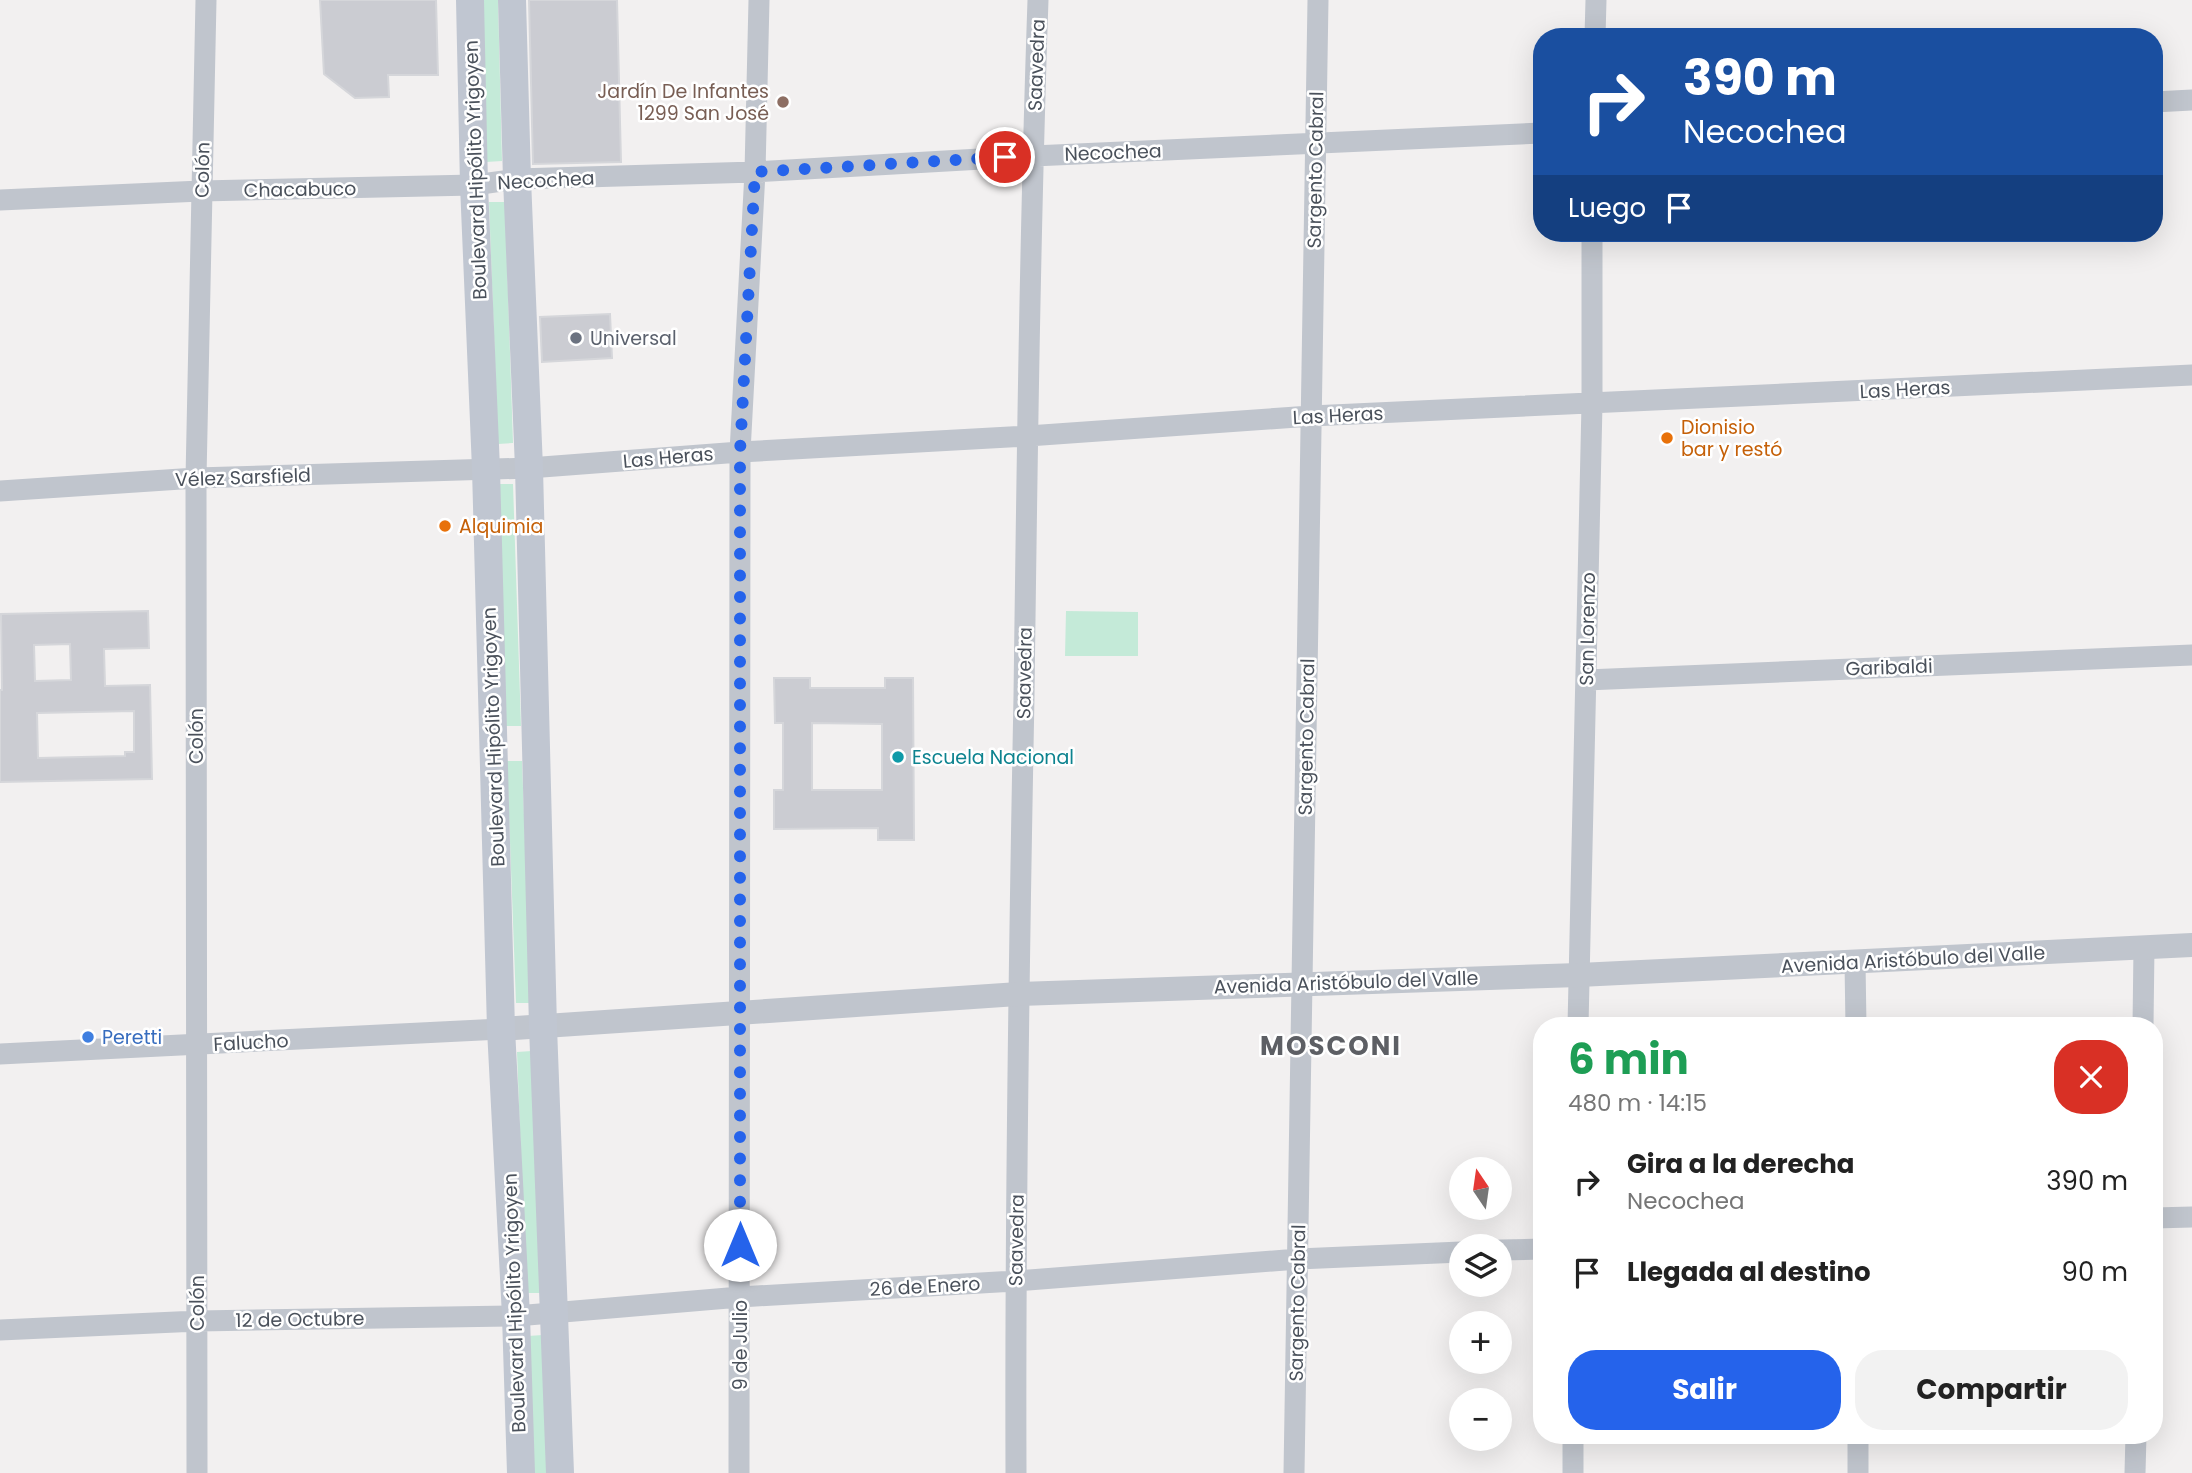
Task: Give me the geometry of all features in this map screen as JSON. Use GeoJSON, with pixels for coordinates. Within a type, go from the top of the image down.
{"type":"FeatureCollection","features":[{"type":"Feature","properties":{"kind":"main road","name":"Boulevard Hipólito Yrigoyen"},"geometry":{"type":"LineString","coordinates":[[470,0],[501,1029],[521,1473]]}},
{"type":"Feature","properties":{"kind":"main road","name":"Boulevard Hipólito Yrigoyen"},"geometry":{"type":"LineString","coordinates":[[512,0],[529,468],[543,1027],[560,1473]]}},
{"type":"Feature","properties":{"kind":"main road"},"geometry":{"type":"LineString","coordinates":[[493,746],[536,744]]}},
{"type":"Feature","properties":{"kind":"street","name":"Colón"},"geometry":{"type":"LineString","coordinates":[[197,1473],[196,478],[206,0]]}},
{"type":"Feature","properties":{"kind":"street","name":"9 de Julio"},"geometry":{"type":"LineString","coordinates":[[740,1473],[740,452],[755,172],[759,0]]}},
{"type":"Feature","properties":{"kind":"street","name":"Saavedra"},"geometry":{"type":"LineString","coordinates":[[1016,1473],[1015,1281],[1019,994],[1032,156],[1038,0]]}},
{"type":"Feature","properties":{"kind":"street","name":"Sargento Cabral"},"geometry":{"type":"LineString","coordinates":[[1294,1473],[1318,0]]}},
{"type":"Feature","properties":{"kind":"street"},"geometry":{"type":"LineString","coordinates":[[1595,28],[1596,0]]}},
{"type":"Feature","properties":{"kind":"street"},"geometry":{"type":"LineString","coordinates":[[2163,102],[2192,100]]}},
{"type":"Feature","properties":{"kind":"street","name":"Necochea"},"geometry":{"type":"LineString","coordinates":[[474,185],[517,179],[755,172],[1032,156],[1533,133]]}},
{"type":"Feature","properties":{"kind":"street","name":"Chacabuco"},"geometry":{"type":"LineString","coordinates":[[0,200],[201,191],[474,185]]}},
{"type":"Feature","properties":{"kind":"street","name":"San Lorenzo"},"geometry":{"type":"LineString","coordinates":[[1578,1017],[1592,404],[1592,242]]}},
{"type":"Feature","properties":{"kind":"street","name":"Las Heras"},"geometry":{"type":"LineString","coordinates":[[486,469],[1311,416],[2192,375]]}},
{"type":"Feature","properties":{"kind":"street","name":"Vélez Sarsfield"},"geometry":{"type":"LineString","coordinates":[[0,491],[196,478],[486,469]]}},
{"type":"Feature","properties":{"kind":"street","name":"Garibaldi"},"geometry":{"type":"LineString","coordinates":[[1586,680],[2192,655]]}},
{"type":"Feature","properties":{"kind":"street","name":"Avenida Aristóbulo del Valle"},"geometry":{"type":"LineString","coordinates":[[501,1029],[1019,994],[1579,975],[2192,945]]}},
{"type":"Feature","properties":{"kind":"street"},"geometry":{"type":"LineString","coordinates":[[2143,1017],[2144,947]]}},
{"type":"Feature","properties":{"kind":"street"},"geometry":{"type":"LineString","coordinates":[[1855,962],[1856,1017]]}},
{"type":"Feature","properties":{"kind":"street","name":"Falucho"},"geometry":{"type":"LineString","coordinates":[[0,1054],[501,1029]]}},
{"type":"Feature","properties":{"kind":"street"},"geometry":{"type":"LineString","coordinates":[[2163,1218],[2192,1217]]}},
{"type":"Feature","properties":{"kind":"street"},"geometry":{"type":"LineString","coordinates":[[1512,1250],[1533,1249]]}},
{"type":"Feature","properties":{"kind":"street","name":"26 de Enero"},"geometry":{"type":"LineString","coordinates":[[516,1316],[740,1297],[1015,1281],[1298,1259],[1449,1253]]}},
{"type":"Feature","properties":{"kind":"street","name":"12 de Octubre"},"geometry":{"type":"LineString","coordinates":[[0,1330],[198,1321],[516,1316]]}},
{"type":"Feature","properties":{"kind":"street"},"geometry":{"type":"LineString","coordinates":[[1573,1444],[1573,1473]]}},
{"type":"Feature","properties":{"kind":"street"},"geometry":{"type":"LineString","coordinates":[[1858,1444],[1858,1473]]}},
{"type":"Feature","properties":{"kind":"street"},"geometry":{"type":"LineString","coordinates":[[2136,1444],[2136,1473]]}},
{"type":"Feature","properties":{"kind":"green space"},"geometry":{"type":"Polygon","coordinates":[[[483,0],[498,0],[502,161],[486,162],[483,0]]]}},
{"type":"Feature","properties":{"kind":"green space"},"geometry":{"type":"Polygon","coordinates":[[[489,202],[505,202],[513,443],[498,444],[489,202]]]}},
{"type":"Feature","properties":{"kind":"green space"},"geometry":{"type":"Polygon","coordinates":[[[497,484],[513,484],[521,726],[506,726],[497,484]]]}},
{"type":"Feature","properties":{"kind":"green space"},"geometry":{"type":"Polygon","coordinates":[[[1066,611],[1138,612],[1138,656],[1065,656],[1066,611]]]}},
{"type":"Feature","properties":{"kind":"green space"},"geometry":{"type":"Polygon","coordinates":[[[507,761],[522,761],[531,1003],[516,1003],[507,761]]]}},
{"type":"Feature","properties":{"kind":"green space"},"geometry":{"type":"Polygon","coordinates":[[[532,1051],[541,1293],[526,1293],[517,1052],[532,1051]]]}},
{"type":"Feature","properties":{"kind":"green space"},"geometry":{"type":"Polygon","coordinates":[[[543,1335],[548,1473],[533,1473],[528,1336],[543,1335]]]}},
{"type":"Feature","properties":{"kind":"building"},"geometry":{"type":"Polygon","coordinates":[[[320,0],[436,0],[438,75],[388,75],[389,97],[355,98],[324,74],[320,0]]]}},
{"type":"Feature","properties":{"kind":"building"},"geometry":{"type":"Polygon","coordinates":[[[529,0],[617,0],[621,162],[533,164],[529,0]]]}},
{"type":"Feature","properties":{"kind":"building","name":"Universal"},"geometry":{"type":"Polygon","coordinates":[[[610,314],[612,358],[542,362],[540,317],[610,314]]]}},
{"type":"Feature","properties":{"kind":"building"},"geometry":{"type":"Polygon","coordinates":[[[148,611],[149,648],[104,649],[105,686],[150,685],[152,779],[0,782],[1,614],[148,611]],[[70,644],[34,645],[35,681],[71,680],[70,644]],[[134,711],[37,713],[38,758],[125,756],[125,752],[134,752],[134,711]]]}},
{"type":"Feature","properties":{"kind":"building","name":"Escuela Nacional"},"geometry":{"type":"Polygon","coordinates":[[[774,678],[810,678],[810,688],[885,688],[885,678],[913,678],[914,840],[878,840],[878,828],[774,829],[774,790],[783,790],[783,723],[775,723],[774,678]],[[812,723],[812,790],[882,790],[882,724],[812,723]]]}},
{"type":"Feature","properties":{"kind":"place","name":"Jardín De Infantes 1299 San José"},"geometry":{"type":"Point","coordinates":[783,102]}},
{"type":"Feature","properties":{"kind":"place","name":"Universal"},"geometry":{"type":"Point","coordinates":[576,338]}},
{"type":"Feature","properties":{"kind":"place","name":"Dionisio bar y restó"},"geometry":{"type":"Point","coordinates":[1667,438]}},
{"type":"Feature","properties":{"kind":"place","name":"Alquimia"},"geometry":{"type":"Point","coordinates":[445,526]}},
{"type":"Feature","properties":{"kind":"place","name":"Escuela Nacional"},"geometry":{"type":"Point","coordinates":[898,757]}},
{"type":"Feature","properties":{"kind":"place","name":"Peretti"},"geometry":{"type":"Point","coordinates":[88,1037]}},
{"type":"Feature","properties":{"kind":"district","name":"MOSCONI"},"geometry":{"type":"Point","coordinates":[1331,1046]}},
{"type":"Feature","properties":{"kind":"route"},"geometry":{"type":"LineString","coordinates":[[740,1245],[740,452],[755,172],[1005,157]]}}]}
